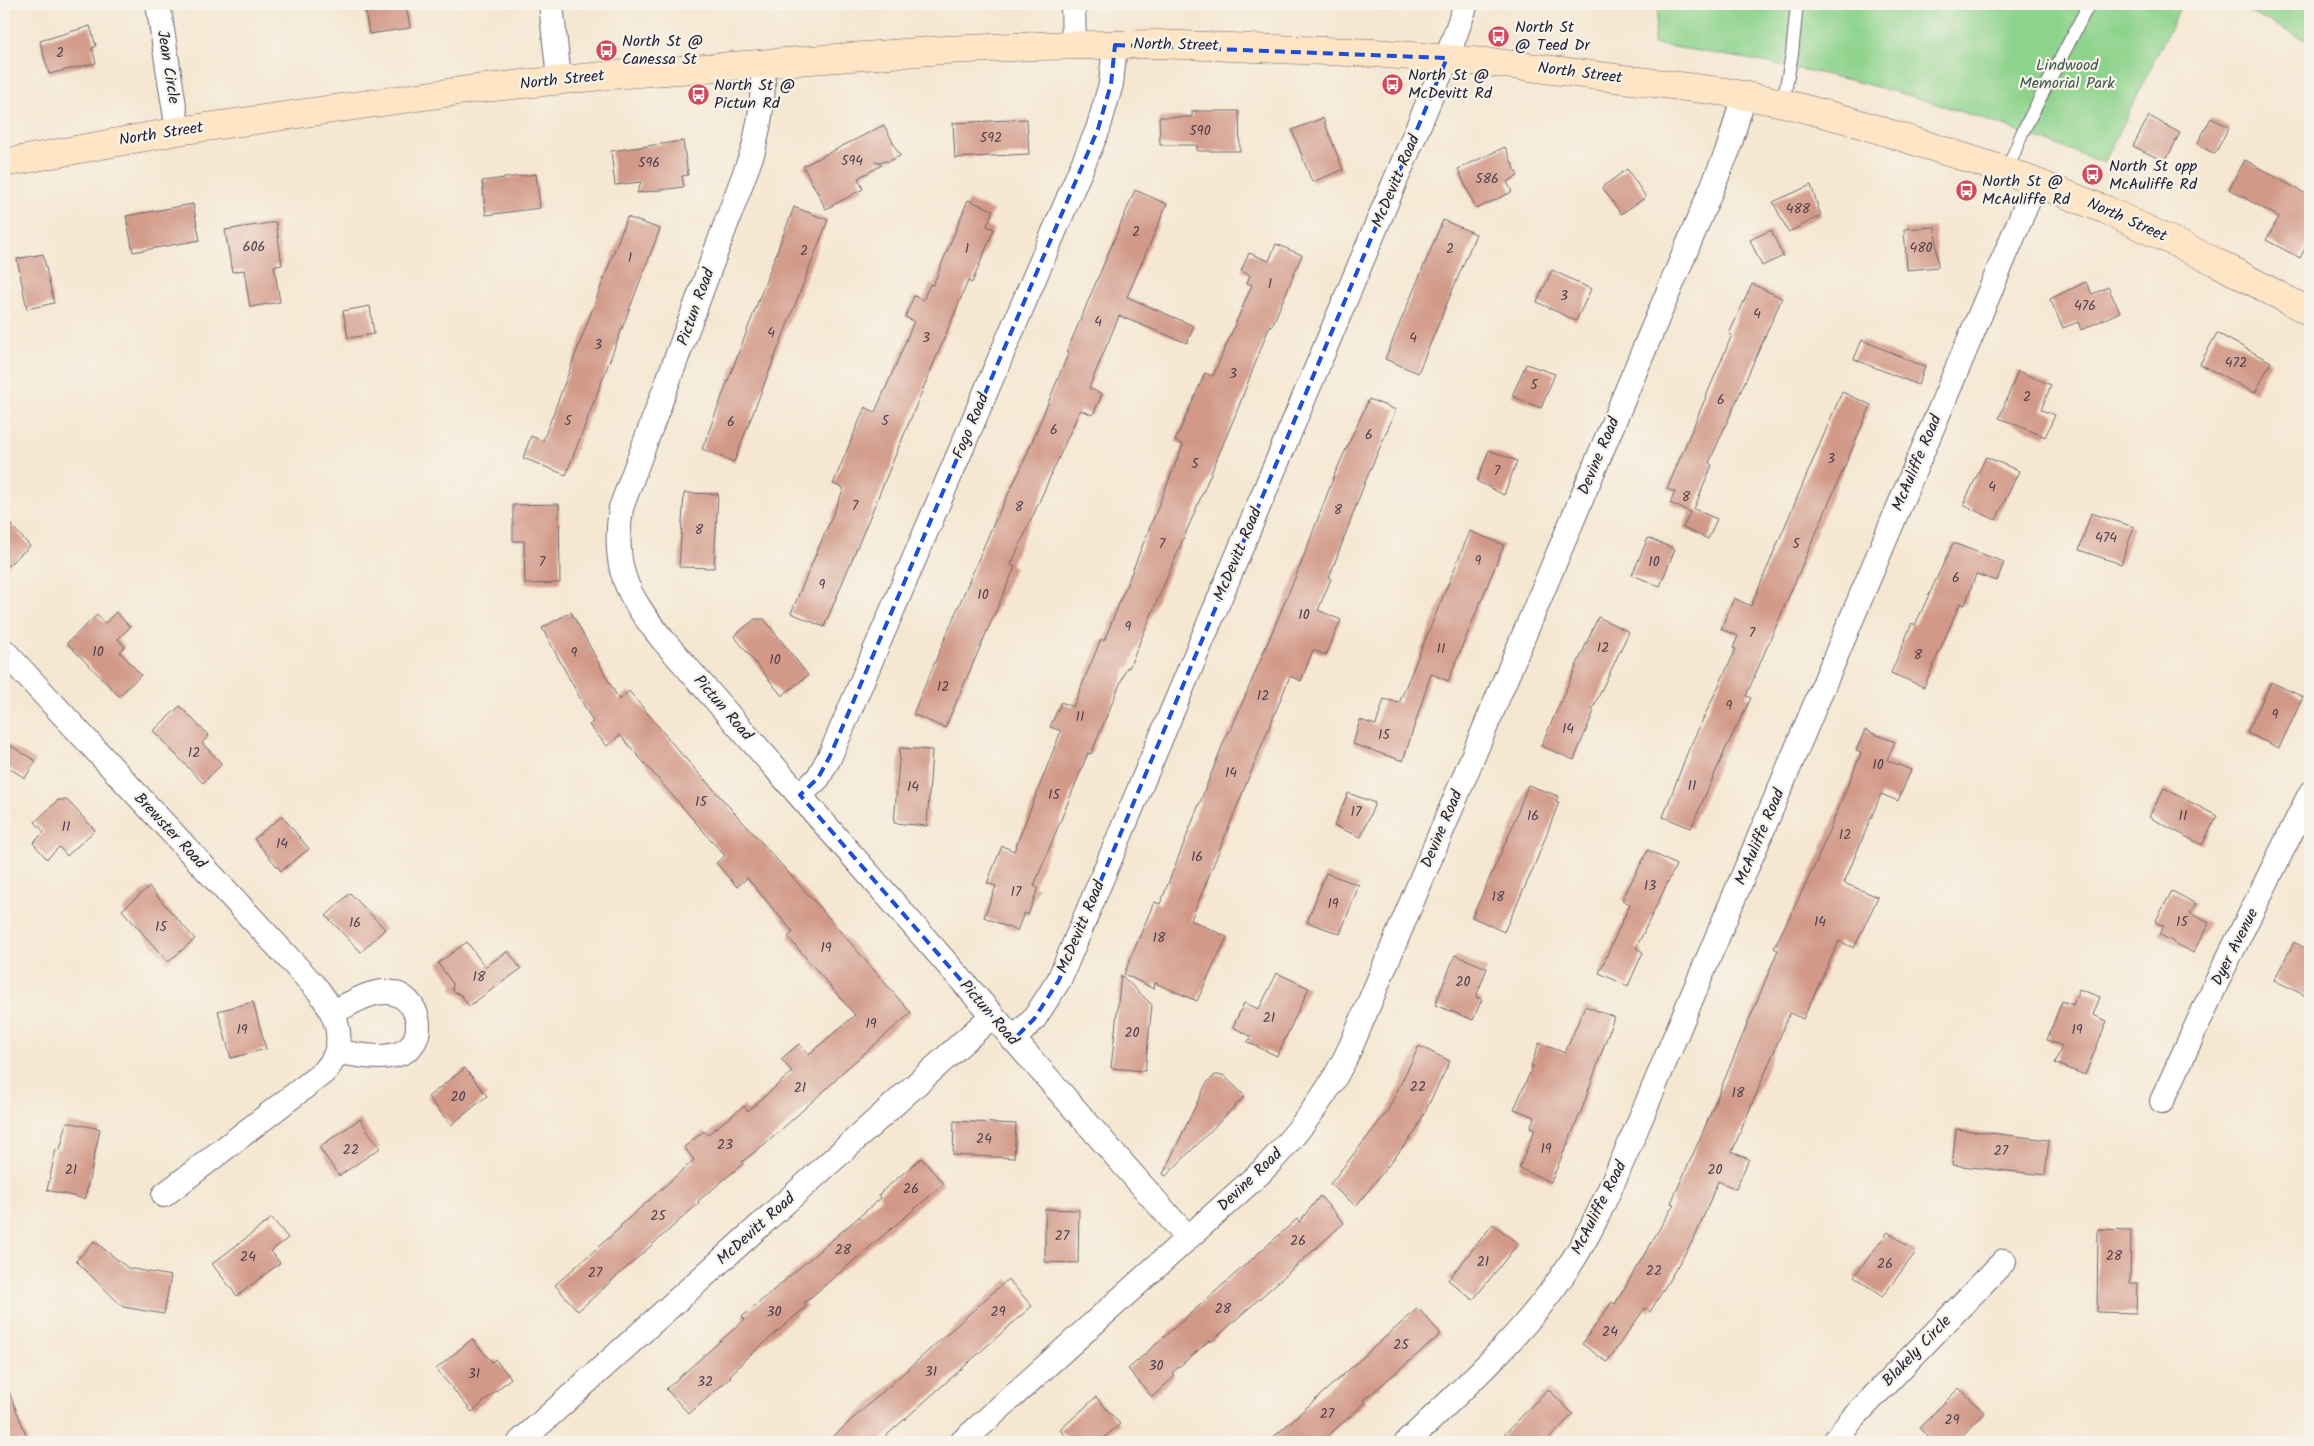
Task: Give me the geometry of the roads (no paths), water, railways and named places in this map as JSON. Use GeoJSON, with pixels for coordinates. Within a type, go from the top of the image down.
{"type":"FeatureCollection","features":[{"type":"Feature","properties":{"kind":"main road","name":"North Street"},"geometry":{"type":"LineString","coordinates":[[4,163],[178,131],[420,96],[559,79],[953,49],[1074,45],[1282,48],[1448,58],[1744,95],[1783,103],[1885,131],[2007,171],[2143,226],[2310,312]]}},
{"type":"Feature","properties":{"kind":"street","name":"Jean Circle"},"geometry":{"type":"LineString","coordinates":[[158,4],[178,131]]}},
{"type":"Feature","properties":{"kind":"street"},"geometry":{"type":"LineString","coordinates":[[551,4],[559,79]]}},
{"type":"Feature","properties":{"kind":"street"},"geometry":{"type":"LineString","coordinates":[[1073,4],[1074,45]]}},
{"type":"Feature","properties":{"kind":"street","name":"McDevitt Road"},"geometry":{"type":"LineString","coordinates":[[1013,1040],[1034,1019],[1059,980],[1448,58],[1466,4]]}},
{"type":"Feature","properties":{"kind":"street","name":"Fogo Road"},"geometry":{"type":"LineString","coordinates":[[800,795],[818,778],[830,756],[1098,129],[1111,84],[1115,45]]}},
{"type":"Feature","properties":{"kind":"street","name":"Pictun Road"},"geometry":{"type":"LineString","coordinates":[[762,63],[762,109],[754,151],[621,508],[618,546],[624,579],[638,608],[663,640],[1188,1238]]}},
{"type":"Feature","properties":{"kind":"street","name":"Devine Road"},"geometry":{"type":"LineString","coordinates":[[962,1442],[1261,1172],[1286,1146],[1314,1110],[1342,1065],[1728,150],[1744,95]]}},
{"type":"Feature","properties":{"kind":"street","name":"McAuliffe Road"},"geometry":{"type":"LineString","coordinates":[[1407,1442],[1469,1383],[1537,1310],[1568,1267],[1598,1214],[1629,1146],[2036,182]]}},
{"type":"Feature","properties":{"kind":"street","name":"Brewster Road"},"geometry":{"type":"LineString","coordinates":[[4,652],[318,990],[333,1012],[338,1038],[337,1052]]}},
{"type":"Feature","properties":{"kind":"street","name":"Dyer Avenue"},"geometry":{"type":"LineString","coordinates":[[2162,1101],[2217,982],[2310,794]]}},
{"type":"Feature","properties":{"kind":"street"},"geometry":{"type":"LineString","coordinates":[[164,1195],[313,1081],[332,1064],[337,1052],[383,1057],[401,1053],[414,1043],[418,1032],[418,1020],[414,1008],[406,998],[387,992],[365,997],[333,1012]]}},
{"type":"Feature","properties":{"kind":"street","name":"McDevitt Road"},"geometry":{"type":"LineString","coordinates":[[520,1442],[992,1016]]}},
{"type":"Feature","properties":{"kind":"street","name":"Blakely Circle"},"geometry":{"type":"LineString","coordinates":[[1834,1442],[1852,1418],[2004,1261]]}},
{"type":"Feature","properties":{"kind":"lane"},"geometry":{"type":"LineString","coordinates":[[1783,103],[1792,54],[1797,4]]}},
{"type":"Feature","properties":{"kind":"lane"},"geometry":{"type":"LineString","coordinates":[[2007,171],[2022,133],[2089,4]]}},
{"type":"Feature","properties":{"kind":"place","name":"North St @ Teed Dr"},"geometry":{"type":"Point","coordinates":[1499,36]}},
{"type":"Feature","properties":{"kind":"place","name":"North St @ Canessa St"},"geometry":{"type":"Point","coordinates":[606,50]}},
{"type":"Feature","properties":{"kind":"place","name":"North St @ McDevitt Rd"},"geometry":{"type":"Point","coordinates":[1392,84]}},
{"type":"Feature","properties":{"kind":"place","name":"North St @ Pictun Rd"},"geometry":{"type":"Point","coordinates":[698,94]}},
{"type":"Feature","properties":{"kind":"place","name":"North St opp McAuliffe Rd"},"geometry":{"type":"Point","coordinates":[2093,175]}},
{"type":"Feature","properties":{"kind":"place","name":"North St @ McAuliffe Rd"},"geometry":{"type":"Point","coordinates":[1966,190]}},
{"type":"Feature","properties":{"kind":"park label","name":"Lindwood Memorial Park"},"geometry":{"type":"Point","coordinates":[2067,74]}}]}
